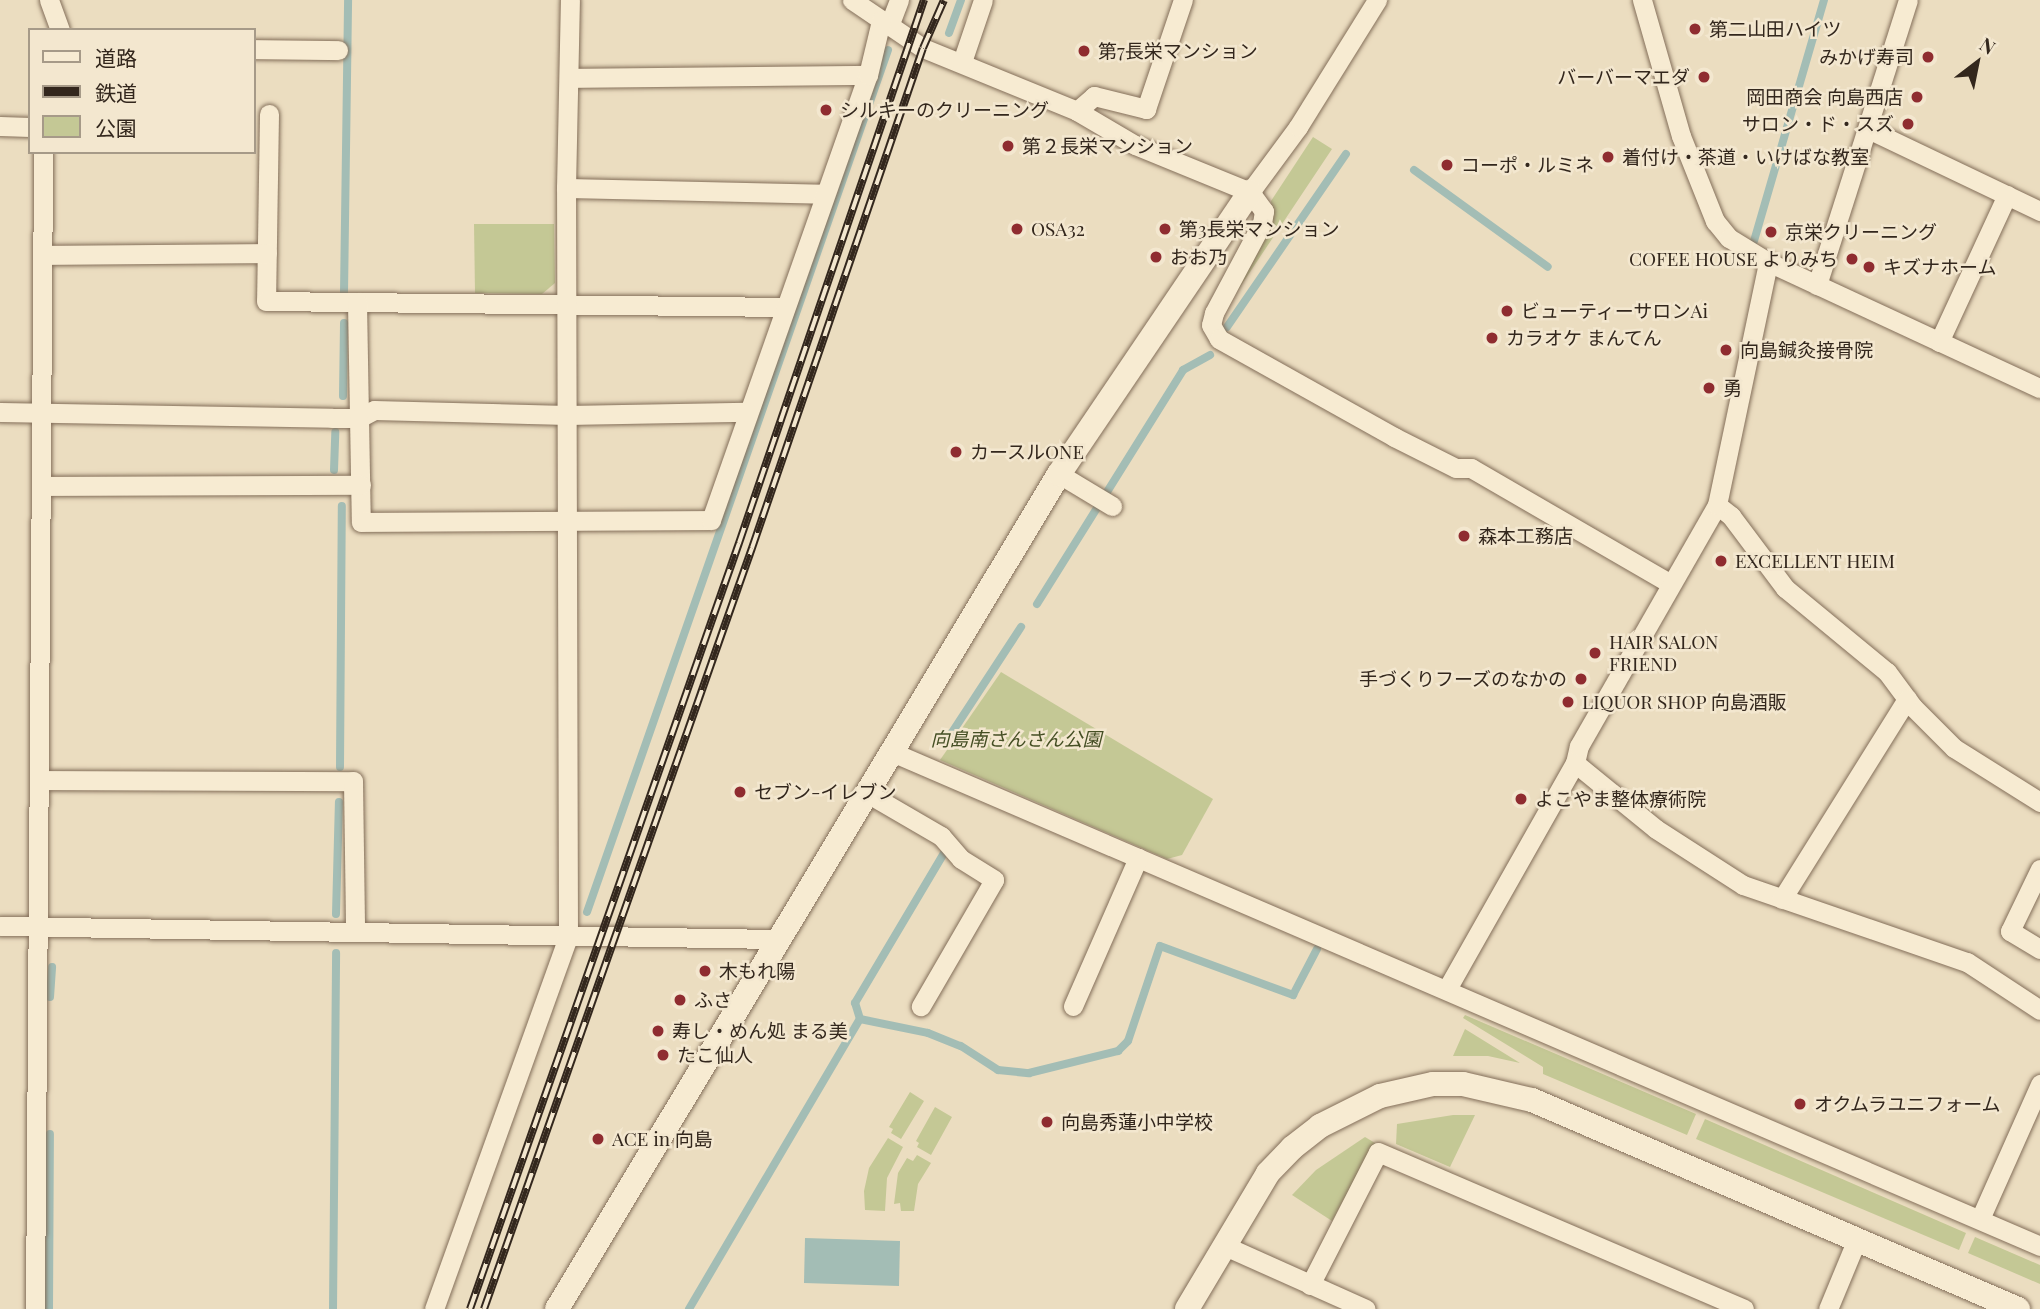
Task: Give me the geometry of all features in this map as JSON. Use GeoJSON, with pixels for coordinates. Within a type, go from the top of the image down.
{"type":"FeatureCollection","features":[{"type":"Feature","properties":{"kind":"street"},"geometry":{"type":"LineString","coordinates":[[49,0],[59,28]]}},
{"type":"Feature","properties":{"kind":"street"},"geometry":{"type":"LineString","coordinates":[[434,1309],[568,936],[566,188],[570,0]]}},
{"type":"Feature","properties":{"kind":"street"},"geometry":{"type":"LineString","coordinates":[[852,0],[923,48],[1077,111],[1135,145],[1250,192],[1264,211],[1262,223],[1214,313],[1211,325],[1219,339],[1394,437],[1456,468],[1471,468],[1671,584]]}},
{"type":"Feature","properties":{"kind":"street"},"geometry":{"type":"LineString","coordinates":[[357,302],[361,522],[711,520],[885,24],[899,0]]}},
{"type":"Feature","properties":{"kind":"street"},"geometry":{"type":"LineString","coordinates":[[962,62],[983,0]]}},
{"type":"Feature","properties":{"kind":"street"},"geometry":{"type":"LineString","coordinates":[[1077,111],[1094,96],[1146,109],[1183,0]]}},
{"type":"Feature","properties":{"kind":"street"},"geometry":{"type":"LineString","coordinates":[[557,1309],[1059,474],[1250,192],[1298,127],[1377,0]]}},
{"type":"Feature","properties":{"kind":"street"},"geometry":{"type":"LineString","coordinates":[[1642,0],[1681,136],[1715,221],[1729,238],[1768,262],[2040,388]]}},
{"type":"Feature","properties":{"kind":"street"},"geometry":{"type":"LineString","coordinates":[[1817,285],[1908,0]]}},
{"type":"Feature","properties":{"kind":"street"},"geometry":{"type":"LineString","coordinates":[[256,49],[338,50]]}},
{"type":"Feature","properties":{"kind":"street"},"geometry":{"type":"LineString","coordinates":[[569,78],[868,75]]}},
{"type":"Feature","properties":{"kind":"street"},"geometry":{"type":"LineString","coordinates":[[269,114],[266,301],[785,307]]}},
{"type":"Feature","properties":{"kind":"street"},"geometry":{"type":"LineString","coordinates":[[0,126],[28,127]]}},
{"type":"Feature","properties":{"kind":"street"},"geometry":{"type":"LineString","coordinates":[[1868,129],[2040,211]]}},
{"type":"Feature","properties":{"kind":"street"},"geometry":{"type":"LineString","coordinates":[[35,1309],[43,154]]}},
{"type":"Feature","properties":{"kind":"street"},"geometry":{"type":"LineString","coordinates":[[566,188],[825,194]]}},
{"type":"Feature","properties":{"kind":"street"},"geometry":{"type":"LineString","coordinates":[[1940,342],[2007,195]]}},
{"type":"Feature","properties":{"kind":"street"},"geometry":{"type":"LineString","coordinates":[[43,255],[267,253]]}},
{"type":"Feature","properties":{"kind":"street"},"geometry":{"type":"LineString","coordinates":[[1447,989],[1575,763],[1579,746],[1717,505],[1768,262]]}},
{"type":"Feature","properties":{"kind":"street"},"geometry":{"type":"LineString","coordinates":[[0,412],[42,415],[359,418],[374,410],[567,415],[747,412]]}},
{"type":"Feature","properties":{"kind":"street"},"geometry":{"type":"LineString","coordinates":[[1059,474],[1104,501]]}},
{"type":"Feature","properties":{"kind":"street"},"geometry":{"type":"LineString","coordinates":[[41,486],[360,485]]}},
{"type":"Feature","properties":{"kind":"street"},"geometry":{"type":"LineString","coordinates":[[1717,505],[1731,516],[1785,588],[1887,672],[1907,699],[1954,748],[2040,802]]}},
{"type":"Feature","properties":{"kind":"street"},"geometry":{"type":"LineString","coordinates":[[1782,899],[1907,699]]}},
{"type":"Feature","properties":{"kind":"street"},"geometry":{"type":"LineString","coordinates":[[892,752],[2040,1246]]}},
{"type":"Feature","properties":{"kind":"street"},"geometry":{"type":"LineString","coordinates":[[1575,763],[1656,829],[1743,885],[1967,962],[2040,1010]]}},
{"type":"Feature","properties":{"kind":"street"},"geometry":{"type":"LineString","coordinates":[[39,780],[353,781],[355,930]]}},
{"type":"Feature","properties":{"kind":"street"},"geometry":{"type":"LineString","coordinates":[[867,793],[941,836],[961,859],[994,880],[921,1006]]}},
{"type":"Feature","properties":{"kind":"street"},"geometry":{"type":"LineString","coordinates":[[1073,1006],[1138,858]]}},
{"type":"Feature","properties":{"kind":"street"},"geometry":{"type":"LineString","coordinates":[[2040,869],[2010,930],[2040,949]]}},
{"type":"Feature","properties":{"kind":"street"},"geometry":{"type":"LineString","coordinates":[[0,926],[779,939]]}},
{"type":"Feature","properties":{"kind":"street"},"geometry":{"type":"LineString","coordinates":[[1188,1309],[1268,1173],[1320,1126],[1380,1096],[1433,1084],[1464,1084],[1532,1100],[2018,1309]]}},
{"type":"Feature","properties":{"kind":"street"},"geometry":{"type":"LineString","coordinates":[[1980,1219],[2040,1084]]}},
{"type":"Feature","properties":{"kind":"street"},"geometry":{"type":"LineString","coordinates":[[1310,1285],[1378,1152],[1744,1309]]}},
{"type":"Feature","properties":{"kind":"street"},"geometry":{"type":"LineString","coordinates":[[1828,1309],[1857,1239]]}},
{"type":"Feature","properties":{"kind":"street"},"geometry":{"type":"LineString","coordinates":[[1225,1246],[1366,1309]]}},
{"type":"Feature","properties":{"kind":"green space"},"geometry":{"type":"Polygon","coordinates":[[[1313,137],[1332,149],[1230,302],[1272,217],[1271,201],[1313,137]]]}},
{"type":"Feature","properties":{"kind":"green space"},"geometry":{"type":"Polygon","coordinates":[[[474,224],[554,224],[555,283],[542,294],[475,293],[474,224]]]}},
{"type":"Feature","properties":{"kind":"green space","name":"向島南さんさん公園"},"geometry":{"type":"Polygon","coordinates":[[[1001,672],[1213,799],[1182,855],[1167,859],[940,760],[1001,672]]]}},
{"type":"Feature","properties":{"kind":"green space"},"geometry":{"type":"Polygon","coordinates":[[[1465,1015],[1696,1114],[1687,1135],[1543,1074],[1543,1067],[1463,1018],[1465,1015]]]}},
{"type":"Feature","properties":{"kind":"green space"},"geometry":{"type":"Polygon","coordinates":[[[1465,1029],[1520,1063],[1488,1056],[1453,1056],[1465,1029]]]}},
{"type":"Feature","properties":{"kind":"green space"},"geometry":{"type":"Polygon","coordinates":[[[910,1092],[924,1101],[901,1139],[891,1133],[893,1129],[889,1127],[910,1092]]]}},
{"type":"Feature","properties":{"kind":"green space"},"geometry":{"type":"Polygon","coordinates":[[[935,1107],[952,1117],[931,1155],[917,1147],[919,1143],[916,1141],[935,1107]]]}},
{"type":"Feature","properties":{"kind":"green space"},"geometry":{"type":"Polygon","coordinates":[[[1453,1115],[1475,1115],[1450,1167],[1396,1144],[1397,1124],[1453,1115]]]}},
{"type":"Feature","properties":{"kind":"green space"},"geometry":{"type":"Polygon","coordinates":[[[1705,1119],[1966,1233],[1959,1250],[1696,1139],[1705,1119]]]}},
{"type":"Feature","properties":{"kind":"green space"},"geometry":{"type":"Polygon","coordinates":[[[1365,1137],[1375,1143],[1332,1221],[1292,1195],[1316,1170],[1365,1137]]]}},
{"type":"Feature","properties":{"kind":"green space"},"geometry":{"type":"Polygon","coordinates":[[[888,1138],[903,1147],[887,1178],[885,1211],[865,1210],[864,1191],[869,1168],[888,1138]]]}},
{"type":"Feature","properties":{"kind":"green space"},"geometry":{"type":"Polygon","coordinates":[[[917,1155],[931,1163],[918,1184],[914,1211],[901,1211],[900,1203],[894,1204],[898,1173],[907,1158],[913,1161],[917,1155]]]}},
{"type":"Feature","properties":{"kind":"green space"},"geometry":{"type":"Polygon","coordinates":[[[1975,1237],[2040,1265],[2040,1284],[1968,1253],[1975,1237]]]}},
{"type":"Feature","properties":{"kind":"water"},"geometry":{"type":"Polygon","coordinates":[[[805,1238],[900,1241],[899,1286],[804,1283],[805,1238]]]}},
{"type":"Feature","properties":{"kind":"waterway"},"geometry":{"type":"LineString","coordinates":[[344,293],[348,0]]}},
{"type":"Feature","properties":{"kind":"waterway"},"geometry":{"type":"LineString","coordinates":[[949,33],[961,0]]}},
{"type":"Feature","properties":{"kind":"waterway"},"geometry":{"type":"LineString","coordinates":[[1754,241],[1824,0]]}},
{"type":"Feature","properties":{"kind":"waterway"},"geometry":{"type":"LineString","coordinates":[[587,912],[888,50]]}},
{"type":"Feature","properties":{"kind":"waterway"},"geometry":{"type":"LineString","coordinates":[[1227,327],[1346,154]]}},
{"type":"Feature","properties":{"kind":"waterway"},"geometry":{"type":"LineString","coordinates":[[1414,170],[1548,267]]}},
{"type":"Feature","properties":{"kind":"waterway"},"geometry":{"type":"LineString","coordinates":[[343,396],[344,323]]}},
{"type":"Feature","properties":{"kind":"waterway"},"geometry":{"type":"LineString","coordinates":[[1037,604],[1183,370],[1210,355]]}},
{"type":"Feature","properties":{"kind":"waterway"},"geometry":{"type":"LineString","coordinates":[[334,470],[335,432]]}},
{"type":"Feature","properties":{"kind":"waterway"},"geometry":{"type":"LineString","coordinates":[[340,767],[342,506]]}},
{"type":"Feature","properties":{"kind":"waterway"},"geometry":{"type":"LineString","coordinates":[[951,734],[1021,627]]}},
{"type":"Feature","properties":{"kind":"waterway"},"geometry":{"type":"LineString","coordinates":[[336,914],[339,802]]}},
{"type":"Feature","properties":{"kind":"waterway"},"geometry":{"type":"LineString","coordinates":[[860,1019],[855,1003],[944,853]]}},
{"type":"Feature","properties":{"kind":"waterway"},"geometry":{"type":"LineString","coordinates":[[689,1309],[860,1019],[928,1033],[961,1046],[998,1070],[1029,1073],[1118,1051],[1128,1041],[1160,946],[1293,995],[1317,949]]}},
{"type":"Feature","properties":{"kind":"waterway"},"geometry":{"type":"LineString","coordinates":[[333,1309],[336,953]]}},
{"type":"Feature","properties":{"kind":"waterway"},"geometry":{"type":"LineString","coordinates":[[50,997],[52,967]]}},
{"type":"Feature","properties":{"kind":"waterway"},"geometry":{"type":"LineString","coordinates":[[49,1309],[50,1134]]}},
{"type":"Feature","properties":{"kind":"railway"},"geometry":{"type":"LineString","coordinates":[[470,1309],[739,543],[924,0]]}},
{"type":"Feature","properties":{"kind":"railway"},"geometry":{"type":"LineString","coordinates":[[484,1309],[752,548],[923,48],[944,0]]}},
{"type":"Feature","properties":{"kind":"place","name":"第二山田ハイツ"},"geometry":{"type":"Point","coordinates":[1695,29]}},
{"type":"Feature","properties":{"kind":"place","name":"第7長栄マンション"},"geometry":{"type":"Point","coordinates":[1084,51]}},
{"type":"Feature","properties":{"kind":"place","name":"みかげ寿司"},"geometry":{"type":"Point","coordinates":[1928,57]}},
{"type":"Feature","properties":{"kind":"place","name":"バーバーマエダ"},"geometry":{"type":"Point","coordinates":[1704,77]}},
{"type":"Feature","properties":{"kind":"place","name":"岡田商会 向島西店"},"geometry":{"type":"Point","coordinates":[1917,97]}},
{"type":"Feature","properties":{"kind":"place","name":"シルキーのクリーニング"},"geometry":{"type":"Point","coordinates":[826,110]}},
{"type":"Feature","properties":{"kind":"place","name":"サロン・ド・スズ"},"geometry":{"type":"Point","coordinates":[1908,124]}},
{"type":"Feature","properties":{"kind":"place","name":"第２長栄マンション"},"geometry":{"type":"Point","coordinates":[1008,146]}},
{"type":"Feature","properties":{"kind":"place","name":"着付け・茶道・いけばな教室"},"geometry":{"type":"Point","coordinates":[1608,157]}},
{"type":"Feature","properties":{"kind":"place","name":"コーポ・ルミネ"},"geometry":{"type":"Point","coordinates":[1447,165]}},
{"type":"Feature","properties":{"kind":"place","name":"OSA32"},"geometry":{"type":"Point","coordinates":[1017,229]}},
{"type":"Feature","properties":{"kind":"place","name":"第3長栄マンション"},"geometry":{"type":"Point","coordinates":[1165,229]}},
{"type":"Feature","properties":{"kind":"place","name":"京栄クリーニング"},"geometry":{"type":"Point","coordinates":[1771,232]}},
{"type":"Feature","properties":{"kind":"place","name":"おお乃"},"geometry":{"type":"Point","coordinates":[1156,257]}},
{"type":"Feature","properties":{"kind":"place","name":"COFEE HOUSE よりみち"},"geometry":{"type":"Point","coordinates":[1852,259]}},
{"type":"Feature","properties":{"kind":"place","name":"キズナホーム"},"geometry":{"type":"Point","coordinates":[1869,267]}},
{"type":"Feature","properties":{"kind":"place","name":"ビューティーサロンAi"},"geometry":{"type":"Point","coordinates":[1507,311]}},
{"type":"Feature","properties":{"kind":"place","name":"カラオケ まんてん"},"geometry":{"type":"Point","coordinates":[1492,338]}},
{"type":"Feature","properties":{"kind":"place","name":"向島鍼灸接骨院"},"geometry":{"type":"Point","coordinates":[1726,350]}},
{"type":"Feature","properties":{"kind":"place","name":"勇"},"geometry":{"type":"Point","coordinates":[1709,388]}},
{"type":"Feature","properties":{"kind":"place","name":"カースルONE"},"geometry":{"type":"Point","coordinates":[956,452]}},
{"type":"Feature","properties":{"kind":"place","name":"森本工務店"},"geometry":{"type":"Point","coordinates":[1464,536]}},
{"type":"Feature","properties":{"kind":"place","name":"EXCELLENT HEIM"},"geometry":{"type":"Point","coordinates":[1721,561]}},
{"type":"Feature","properties":{"kind":"place","name":"HAIR SALON FRIEND"},"geometry":{"type":"Point","coordinates":[1595,653]}},
{"type":"Feature","properties":{"kind":"place","name":"手づくりフーズのなかの"},"geometry":{"type":"Point","coordinates":[1581,679]}},
{"type":"Feature","properties":{"kind":"place","name":"LIQUOR SHOP 向島酒販"},"geometry":{"type":"Point","coordinates":[1568,702]}},
{"type":"Feature","properties":{"kind":"place","name":"セブン-イレブン"},"geometry":{"type":"Point","coordinates":[740,792]}},
{"type":"Feature","properties":{"kind":"place","name":"よこやま整体療術院"},"geometry":{"type":"Point","coordinates":[1521,799]}},
{"type":"Feature","properties":{"kind":"place","name":"木もれ陽"},"geometry":{"type":"Point","coordinates":[705,971]}},
{"type":"Feature","properties":{"kind":"place","name":"ふさ"},"geometry":{"type":"Point","coordinates":[680,1000]}},
{"type":"Feature","properties":{"kind":"place","name":"寿し・めん処 まる美"},"geometry":{"type":"Point","coordinates":[658,1031]}},
{"type":"Feature","properties":{"kind":"place","name":"たこ仙人"},"geometry":{"type":"Point","coordinates":[663,1055]}},
{"type":"Feature","properties":{"kind":"place","name":"オクムラユニフォーム"},"geometry":{"type":"Point","coordinates":[1800,1104]}},
{"type":"Feature","properties":{"kind":"place","name":"向島秀蓮小中学校"},"geometry":{"type":"Point","coordinates":[1047,1122]}},
{"type":"Feature","properties":{"kind":"place","name":"ACE in 向島"},"geometry":{"type":"Point","coordinates":[598,1139]}}]}
